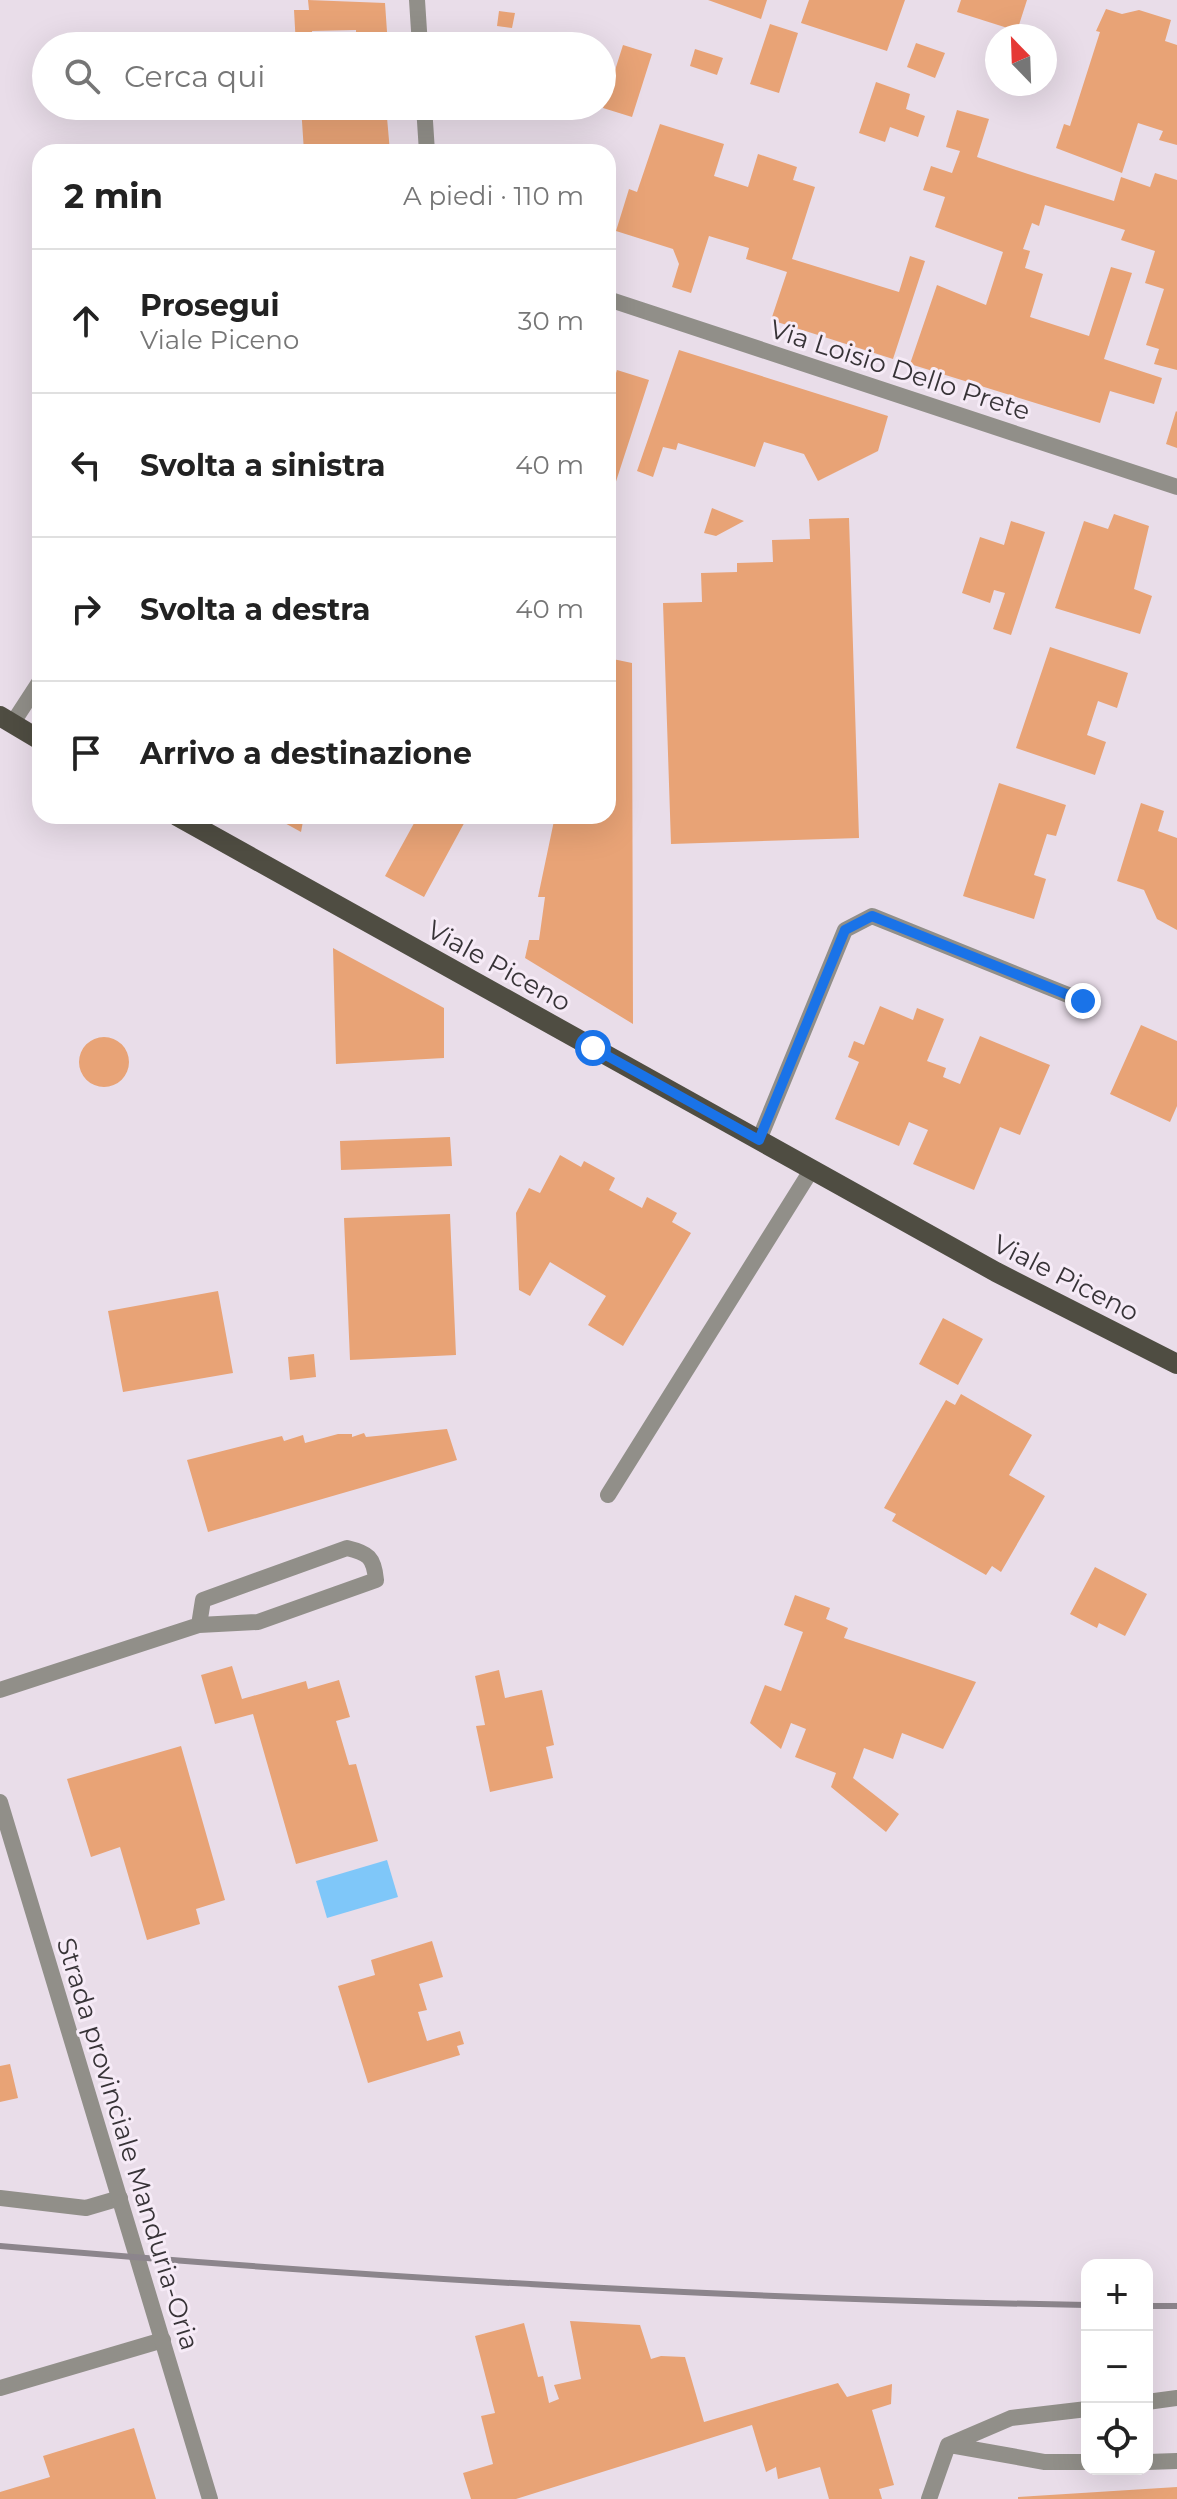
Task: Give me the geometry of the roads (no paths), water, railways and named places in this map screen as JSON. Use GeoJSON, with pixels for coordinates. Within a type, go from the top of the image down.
{"type":"FeatureCollection","features":[{"type":"Feature","properties":{"kind":"main road"},"geometry":{"type":"LineString","coordinates":[[6,720],[32,735]]}},
{"type":"Feature","properties":{"kind":"main road","name":"Viale Piceno"},"geometry":{"type":"LineString","coordinates":[[191,824],[996,1272],[1177,1364]]}},
{"type":"Feature","properties":{"kind":"street"},"geometry":{"type":"LineString","coordinates":[[417,0],[419,32]]}},
{"type":"Feature","properties":{"kind":"street"},"geometry":{"type":"LineString","coordinates":[[425,120],[426,144]]}},
{"type":"Feature","properties":{"kind":"street","name":"Via Loisio Dello Prete"},"geometry":{"type":"LineString","coordinates":[[616,302],[1177,487]]}},
{"type":"Feature","properties":{"kind":"street"},"geometry":{"type":"LineString","coordinates":[[6,720],[32,690]]}},
{"type":"Feature","properties":{"kind":"street"},"geometry":{"type":"LineString","coordinates":[[759,1140],[845,930],[872,916],[1083,1001]]}},
{"type":"Feature","properties":{"kind":"street"},"geometry":{"type":"LineString","coordinates":[[608,1495],[812,1169]]}},
{"type":"Feature","properties":{"kind":"street"},"geometry":{"type":"LineString","coordinates":[[0,1690],[199,1625],[258,1622],[376,1580],[374,1562],[367,1553],[347,1548],[203,1600],[199,1625]]}},
{"type":"Feature","properties":{"kind":"street","name":"Strada provinciale Manduria-Oria"},"geometry":{"type":"LineString","coordinates":[[0,1802],[210,2499]]}},
{"type":"Feature","properties":{"kind":"street"},"geometry":{"type":"LineString","coordinates":[[0,2198],[86,2208],[120,2198]]}},
{"type":"Feature","properties":{"kind":"street"},"geometry":{"type":"LineString","coordinates":[[0,2388],[163,2340]]}},
{"type":"Feature","properties":{"kind":"street"},"geometry":{"type":"LineString","coordinates":[[1153,2401],[1177,2398]]}},
{"type":"Feature","properties":{"kind":"street"},"geometry":{"type":"LineString","coordinates":[[929,2499],[948,2445],[1011,2418],[1081,2410]]}},
{"type":"Feature","properties":{"kind":"street"},"geometry":{"type":"LineString","coordinates":[[948,2445],[1045,2462],[1081,2462]]}},
{"type":"Feature","properties":{"kind":"street"},"geometry":{"type":"LineString","coordinates":[[1153,2462],[1177,2461]]}},
{"type":"Feature","properties":{"kind":"water"},"geometry":{"type":"Polygon","coordinates":[[[387,1860],[398,1897],[327,1918],[316,1881],[387,1860]]]}},
{"type":"Feature","properties":{"kind":"railway"},"geometry":{"type":"LineString","coordinates":[[0,2246],[543,2285],[815,2298],[1081,2305]]}},
{"type":"Feature","properties":{"kind":"railway"},"geometry":{"type":"LineString","coordinates":[[1153,2306],[1177,2306]]}}]}
